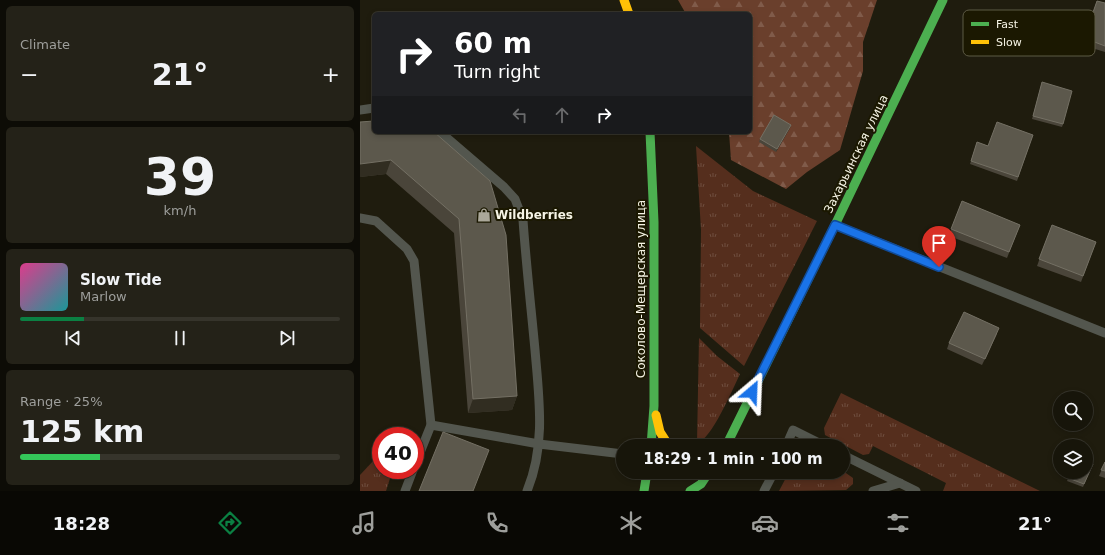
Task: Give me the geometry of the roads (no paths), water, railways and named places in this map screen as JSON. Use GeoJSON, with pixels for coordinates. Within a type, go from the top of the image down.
{"type":"FeatureCollection","features":[{"type":"Feature","properties":{"kind":"street"},"geometry":{"type":"LineString","coordinates":[[624,0],[628,12]]}},
{"type":"Feature","properties":{"kind":"street","name":"Захарьинская улица"},"geometry":{"type":"LineString","coordinates":[[729,439],[835,225],[943,0]]}},
{"type":"Feature","properties":{"kind":"street","name":"Соколово-Мещерская улица"},"geometry":{"type":"LineString","coordinates":[[650,134],[654,222],[654,406],[652,439]]}},
{"type":"Feature","properties":{"kind":"street"},"geometry":{"type":"LineString","coordinates":[[654,406],[658,430],[663,439]]}},
{"type":"Feature","properties":{"kind":"street"},"geometry":{"type":"LineString","coordinates":[[644,491],[647,479]]}},
{"type":"Feature","properties":{"kind":"street"},"geometry":{"type":"LineString","coordinates":[[690,491],[701,484],[704,479]]}},
{"type":"Feature","properties":{"kind":"street"},"geometry":{"type":"LineString","coordinates":[[706,491],[711,479]]}},
{"type":"Feature","properties":{"kind":"lane"},"geometry":{"type":"LineString","coordinates":[[360,110],[372,108]]}},
{"type":"Feature","properties":{"kind":"lane"},"geometry":{"type":"LineString","coordinates":[[442,134],[504,187],[515,199],[523,220],[540,411],[539,444],[527,491]]}},
{"type":"Feature","properties":{"kind":"lane"},"geometry":{"type":"LineString","coordinates":[[360,218],[376,221],[408,249],[414,261],[431,425],[424,442]]}},
{"type":"Feature","properties":{"kind":"lane"},"geometry":{"type":"LineString","coordinates":[[835,225],[1105,333]]}},
{"type":"Feature","properties":{"kind":"lane"},"geometry":{"type":"LineString","coordinates":[[431,425],[539,444],[616,453]]}},
{"type":"Feature","properties":{"kind":"lane"},"geometry":{"type":"LineString","coordinates":[[790,439],[794,430],[811,439]]}},
{"type":"Feature","properties":{"kind":"lane"},"geometry":{"type":"LineString","coordinates":[[850,459],[916,491]]}},
{"type":"Feature","properties":{"kind":"lane"},"geometry":{"type":"LineString","coordinates":[[405,491],[410,479]]}},
{"type":"Feature","properties":{"kind":"lane"},"geometry":{"type":"LineString","coordinates":[[764,491],[770,479]]}},
{"type":"Feature","properties":{"kind":"lane"},"geometry":{"type":"LineString","coordinates":[[873,491],[900,484]]}},
{"type":"Feature","properties":{"kind":"place","name":"Wildberries"},"geometry":{"type":"Point","coordinates":[484,215]}}]}
